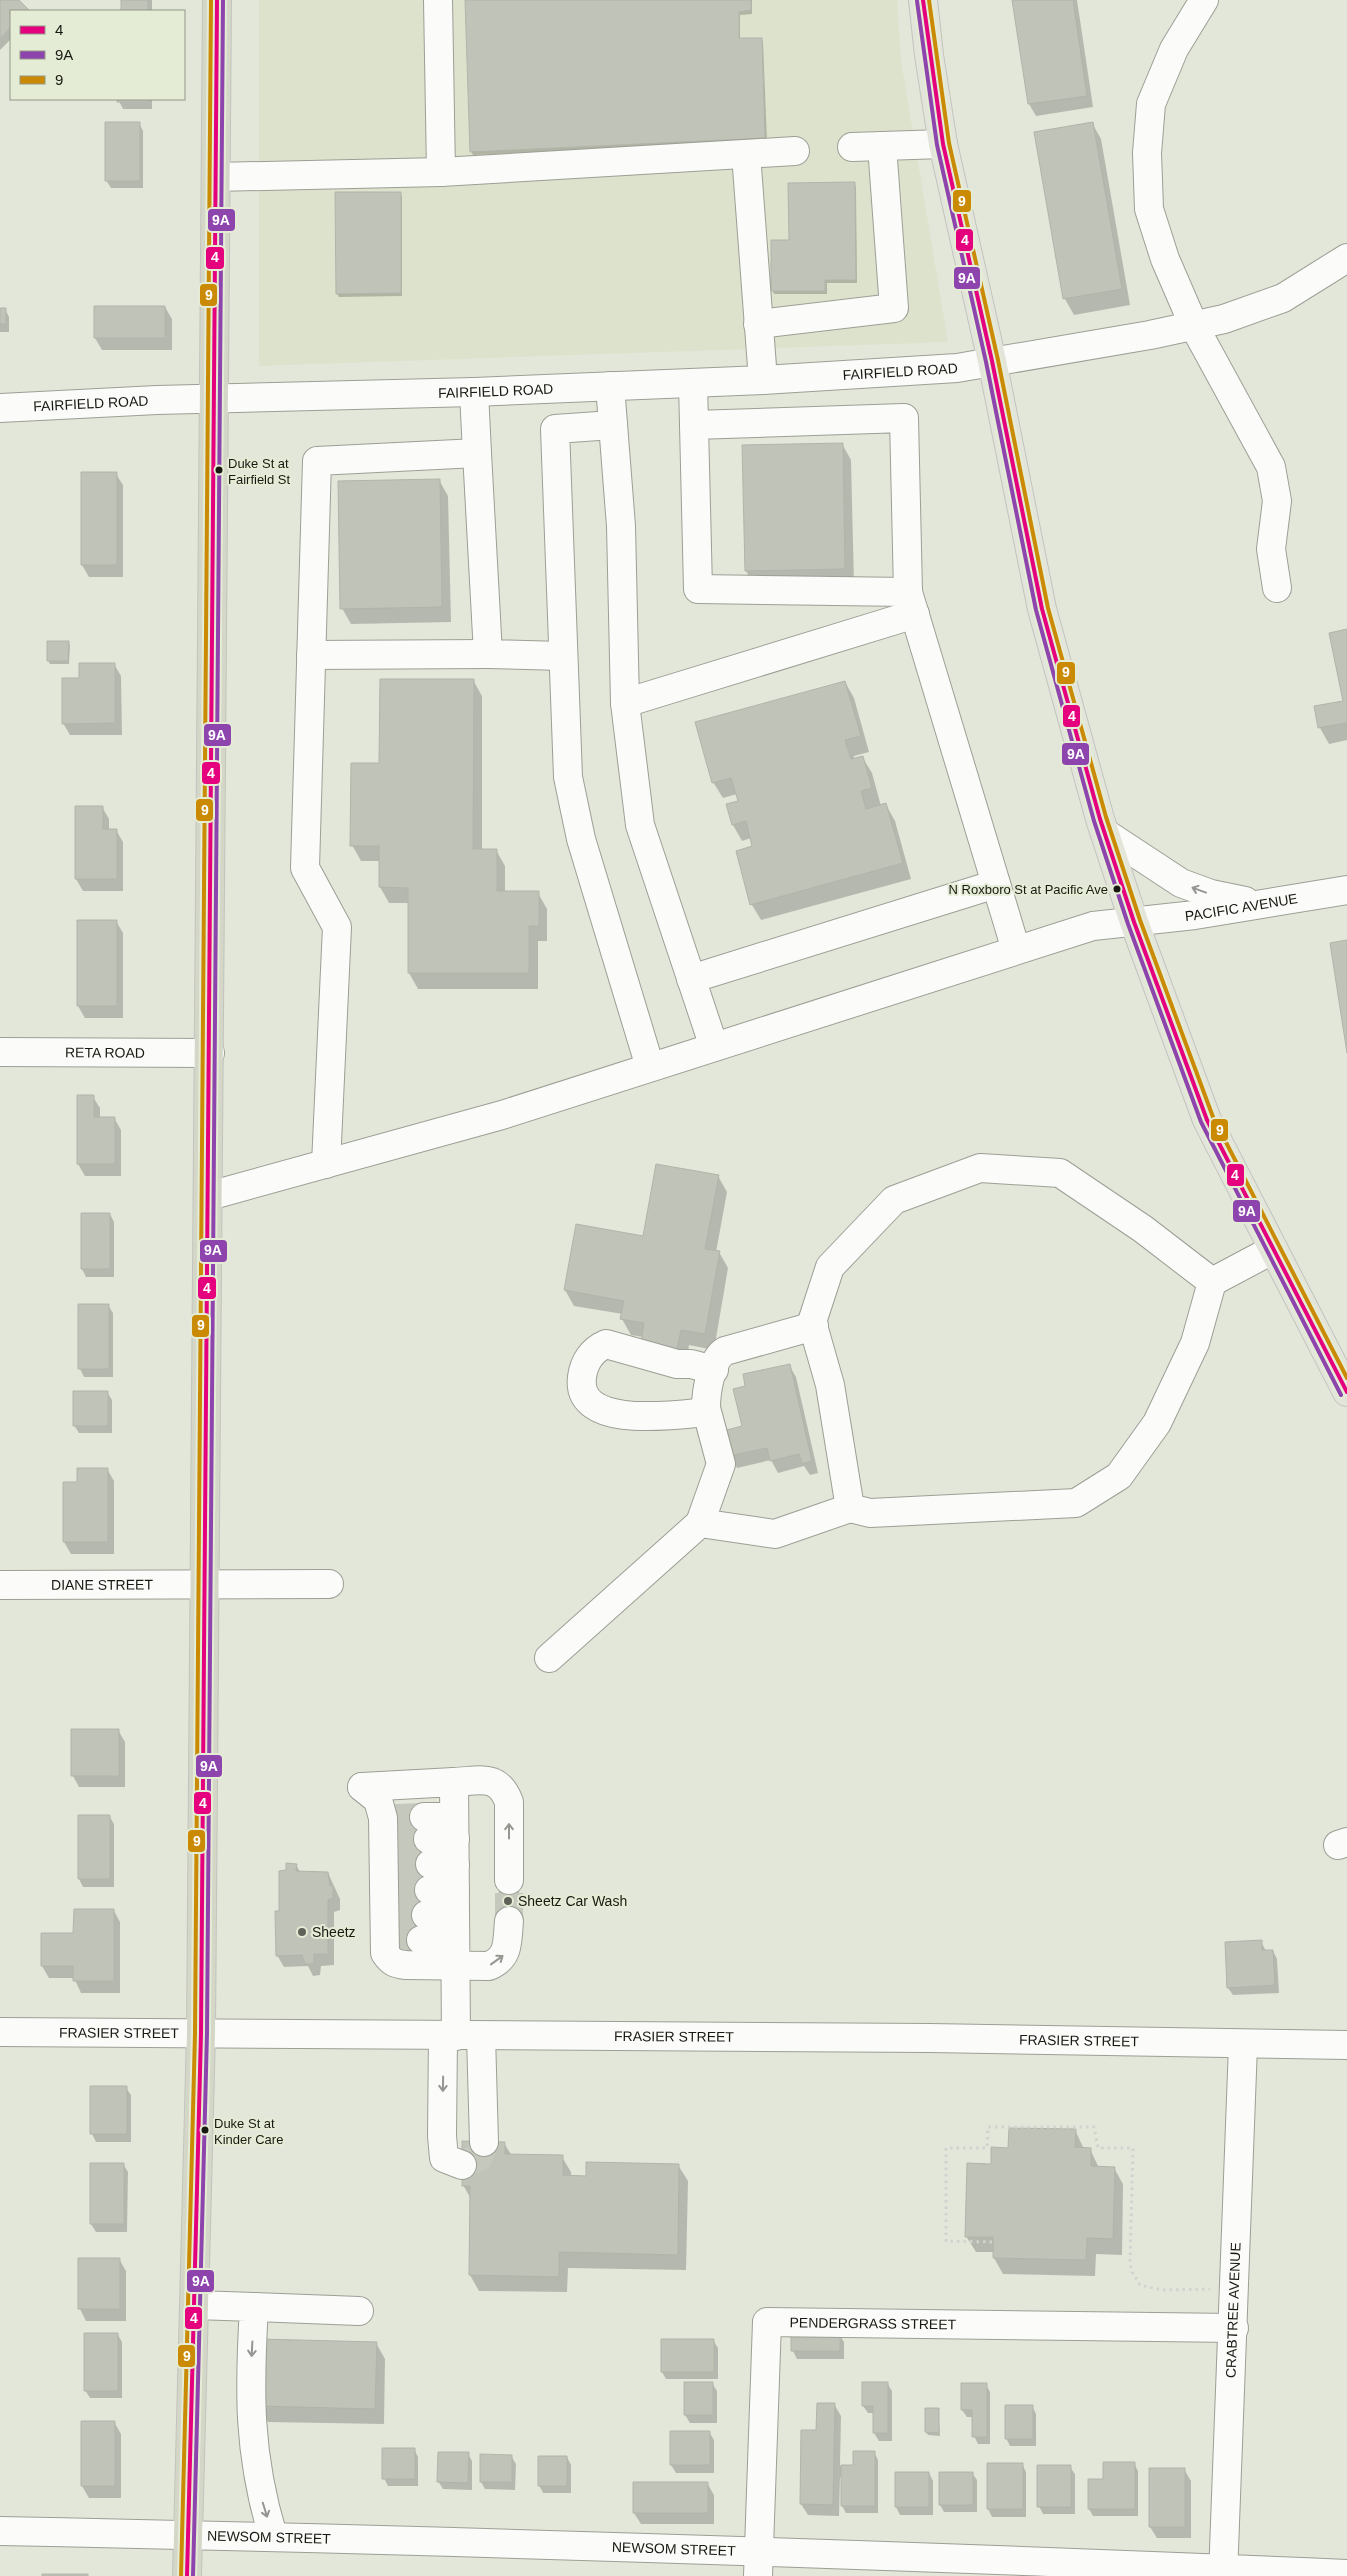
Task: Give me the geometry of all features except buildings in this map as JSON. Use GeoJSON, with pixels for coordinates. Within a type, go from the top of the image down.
{"type":"FeatureCollection","features":[{"type":"Feature","properties":{"kind":"highway"},"geometry":{"type":"LineString","coordinates":[[187,2576],[201,2033],[216,399],[217,0]]}},
{"type":"Feature","properties":{"kind":"main road"},"geometry":{"type":"LineString","coordinates":[[923,0],[929,55],[943,144],[992,361],[1042,609],[1104,834],[1134,922],[1207,1120],[1272,1250],[1347,1392]]}},
{"type":"Feature","properties":{"kind":"street"},"geometry":{"type":"LineString","coordinates":[[438,0],[441,172]]}},
{"type":"Feature","properties":{"kind":"street"},"geometry":{"type":"LineString","coordinates":[[1204,0],[1174,49],[1151,104],[1147,152],[1149,209],[1165,259],[1194,326],[1271,467],[1277,501],[1271,549],[1278,588]]}},
{"type":"Feature","properties":{"kind":"street"},"geometry":{"type":"LineString","coordinates":[[852,147],[943,144]]}},
{"type":"Feature","properties":{"kind":"street"},"geometry":{"type":"LineString","coordinates":[[758,324],[894,308],[882,146]]}},
{"type":"Feature","properties":{"kind":"street"},"geometry":{"type":"LineString","coordinates":[[216,177],[441,172],[795,151]]}},
{"type":"Feature","properties":{"kind":"street"},"geometry":{"type":"LineString","coordinates":[[746,154],[763,380]]}},
{"type":"Feature","properties":{"kind":"street","name":"FAIRFIELD ROAD"},"geometry":{"type":"LineString","coordinates":[[0,408],[693,383],[957,368],[1224,320],[1283,298],[1347,258]]}},
{"type":"Feature","properties":{"kind":"street"},"geometry":{"type":"LineString","coordinates":[[693,383],[698,589],[911,603]]}},
{"type":"Feature","properties":{"kind":"street"},"geometry":{"type":"LineString","coordinates":[[610,386],[621,526],[625,702],[640,825],[714,1047]]}},
{"type":"Feature","properties":{"kind":"street"},"geometry":{"type":"LineString","coordinates":[[474,392],[488,654]]}},
{"type":"Feature","properties":{"kind":"street"},"geometry":{"type":"LineString","coordinates":[[694,425],[904,418],[911,603],[1016,950]]}},
{"type":"Feature","properties":{"kind":"street"},"geometry":{"type":"LineString","coordinates":[[613,425],[555,429],[568,777],[581,839],[650,1067]]}},
{"type":"Feature","properties":{"kind":"street"},"geometry":{"type":"LineString","coordinates":[[326,1164],[337,927],[305,868],[317,461],[477,453]]}},
{"type":"Feature","properties":{"kind":"street"},"geometry":{"type":"LineString","coordinates":[[625,702],[911,603]]}},
{"type":"Feature","properties":{"kind":"street"},"geometry":{"type":"LineString","coordinates":[[311,655],[488,654],[563,656]]}},
{"type":"Feature","properties":{"kind":"street"},"geometry":{"type":"LineString","coordinates":[[1104,834],[1181,884],[1211,894],[1263,905]]}},
{"type":"Feature","properties":{"kind":"street"},"geometry":{"type":"LineString","coordinates":[[692,980],[996,884]]}},
{"type":"Feature","properties":{"kind":"street","name":"PACIFIC AVENUE"},"geometry":{"type":"LineString","coordinates":[[209,1196],[502,1115],[1093,926],[1263,905],[1347,890]]}},
{"type":"Feature","properties":{"kind":"street","name":"RETA ROAD"},"geometry":{"type":"LineString","coordinates":[[0,1052],[210,1053]]}},
{"type":"Feature","properties":{"kind":"street"},"geometry":{"type":"LineString","coordinates":[[850,1508],[830,1385],[812,1322],[830,1266],[894,1200],[980,1168],[1060,1173],[1143,1230],[1212,1282]]}},
{"type":"Feature","properties":{"kind":"street"},"geometry":{"type":"LineString","coordinates":[[700,1523],[775,1534],[850,1508],[870,1512],[1076,1503],[1119,1476],[1157,1423],[1195,1343],[1212,1282],[1272,1250]]}},
{"type":"Feature","properties":{"kind":"street"},"geometry":{"type":"LineString","coordinates":[[549,1658],[700,1523],[721,1464],[706,1412],[706,1399],[717,1358],[725,1351],[814,1326]]}},
{"type":"Feature","properties":{"kind":"street"},"geometry":{"type":"LineString","coordinates":[[706,1412],[660,1416],[619,1414],[604,1410],[589,1402],[584,1394],[581,1385],[582,1374],[586,1362],[596,1348],[606,1344],[677,1364],[691,1364],[714,1370]]}},
{"type":"Feature","properties":{"kind":"street","name":"DIANE STREET"},"geometry":{"type":"LineString","coordinates":[[0,1584],[329,1584]]}},
{"type":"Feature","properties":{"kind":"street"},"geometry":{"type":"LineString","coordinates":[[484,2142],[460,2036],[455,1953],[413,1875],[378,1800],[362,1787],[489,1780],[496,1782],[506,1792],[510,1802],[509,1880]]}},
{"type":"Feature","properties":{"kind":"street"},"geometry":{"type":"LineString","coordinates":[[454,1782],[413,1875],[385,1953],[395,1964],[455,1953],[489,1966],[498,1962],[507,1952],[509,1921]]}},
{"type":"Feature","properties":{"kind":"street","name":"FRASIER STREET"},"geometry":{"type":"LineString","coordinates":[[0,2032],[930,2038],[1347,2045]]}},
{"type":"Feature","properties":{"kind":"street"},"geometry":{"type":"LineString","coordinates":[[460,2036],[442,2136],[444,2158],[462,2165]]}},
{"type":"Feature","properties":{"kind":"street","name":"CRABTREE AVENUE"},"geometry":{"type":"LineString","coordinates":[[1224,2572],[1243,2044]]}},
{"type":"Feature","properties":{"kind":"street"},"geometry":{"type":"LineString","coordinates":[[195,2305],[359,2311]]}},
{"type":"Feature","properties":{"kind":"street"},"geometry":{"type":"LineString","coordinates":[[254,2307],[250,2385],[252,2440],[261,2494],[273,2536]]}},
{"type":"Feature","properties":{"kind":"street","name":"PENDERGRASS STREET"},"geometry":{"type":"LineString","coordinates":[[758,2564],[767,2322],[1234,2328]]}},
{"type":"Feature","properties":{"kind":"street","name":"NEWSOM STREET"},"geometry":{"type":"LineString","coordinates":[[0,2531],[273,2536],[758,2564],[1347,2574]]}},
{"type":"Feature","properties":{"kind":"path"},"geometry":{"type":"LineString","coordinates":[[992,2242],[946,2241],[946,2148],[987,2148],[988,2127],[1094,2127],[1098,2148],[1134,2148],[1130,2262],[1132,2272],[1140,2285],[1162,2290],[1214,2289]]}},
{"type":"Feature","properties":{"kind":"shaded area"},"geometry":{"type":"Polygon","coordinates":[[[259,0],[897,0],[901,60],[948,342],[259,366],[259,0]]]}},
{"type":"Feature","properties":{"kind":"tunnel"},"geometry":{"type":"LineString","coordinates":[[395,1818],[424,1817]]}},
{"type":"Feature","properties":{"kind":"tunnel"},"geometry":{"type":"LineString","coordinates":[[395,1840],[428,1839]]}},
{"type":"Feature","properties":{"kind":"tunnel"},"geometry":{"type":"LineString","coordinates":[[395,1865],[430,1864]]}},
{"type":"Feature","properties":{"kind":"tunnel"},"geometry":{"type":"LineString","coordinates":[[509,1880],[509,1921]]}},
{"type":"Feature","properties":{"kind":"tunnel"},"geometry":{"type":"LineString","coordinates":[[396,1889],[429,1890]]}},
{"type":"Feature","properties":{"kind":"tunnel"},"geometry":{"type":"LineString","coordinates":[[396,1915],[426,1915]]}},
{"type":"Feature","properties":{"kind":"tunnel"},"geometry":{"type":"LineString","coordinates":[[396,1940],[421,1940]]}},
{"type":"Feature","properties":{"kind":"tunnel"},"geometry":{"type":"LineString","coordinates":[[462,2165],[479,2157],[484,2142]]}},
{"type":"Feature","properties":{"kind":"transit line","name":"9"},"geometry":{"type":"LineString","coordinates":[[181,2576],[195,2033],[211,0]]}},
{"type":"Feature","properties":{"kind":"transit line","name":"4"},"geometry":{"type":"LineString","coordinates":[[187,2576],[201,2033],[217,0]]}},
{"type":"Feature","properties":{"kind":"transit line","name":"9A"},"geometry":{"type":"LineString","coordinates":[[193,2576],[207,2033],[223,0]]}},
{"type":"Feature","properties":{"kind":"transit line","name":"4"},"geometry":{"type":"LineString","coordinates":[[923,0],[943,144],[992,361],[1042,609],[1100,819],[1134,922],[1207,1120],[1347,1392]]}},
{"type":"Feature","properties":{"kind":"transit line","name":"9"},"geometry":{"type":"LineString","coordinates":[[929,0],[949,143],[998,360],[1048,608],[1106,817],[1140,920],[1213,1117],[1347,1378]]}},
{"type":"Feature","properties":{"kind":"transit line","name":"9A"},"geometry":{"type":"LineString","coordinates":[[917,1],[937,145],[986,362],[1036,610],[1094,821],[1128,924],[1201,1122],[1341,1395]]}},
{"type":"Feature","properties":{"kind":"place","name":"Duke St at Fairfield St"},"geometry":{"type":"Point","coordinates":[219,470]}},
{"type":"Feature","properties":{"kind":"place","name":"N Roxboro St at Pacific Ave"},"geometry":{"type":"Point","coordinates":[1117,889]}},
{"type":"Feature","properties":{"kind":"place","name":"Sheetz Car Wash"},"geometry":{"type":"Point","coordinates":[508,1901]}},
{"type":"Feature","properties":{"kind":"place","name":"Sheetz"},"geometry":{"type":"Point","coordinates":[302,1932]}},
{"type":"Feature","properties":{"kind":"place","name":"Duke St at Kinder Care"},"geometry":{"type":"Point","coordinates":[205,2130]}}]}
